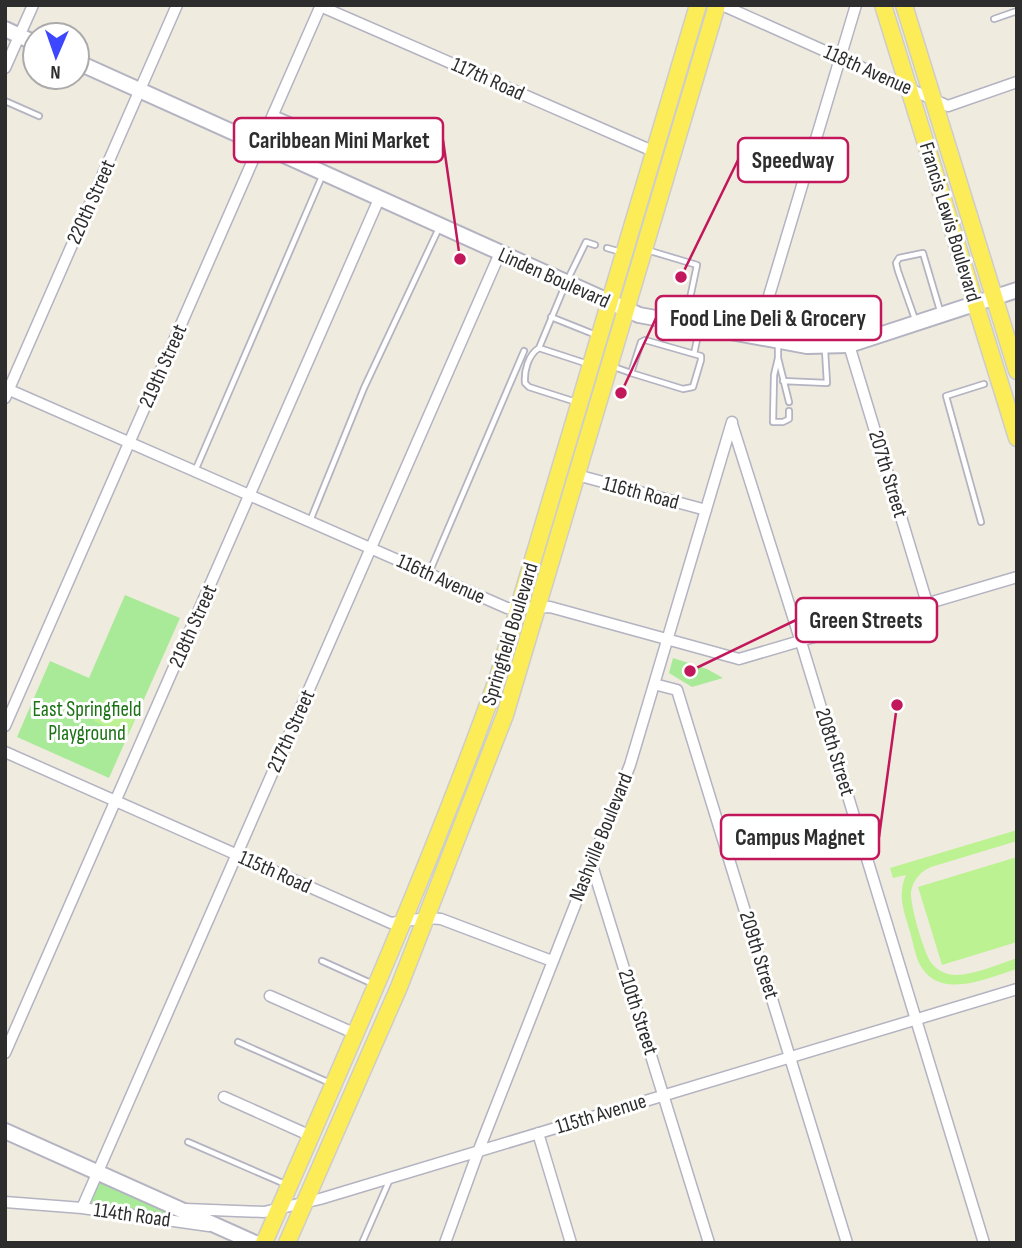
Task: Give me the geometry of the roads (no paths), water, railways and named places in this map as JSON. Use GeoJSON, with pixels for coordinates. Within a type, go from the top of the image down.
{"type":"FeatureCollection","features":[{"type":"Feature","properties":{"kind":"main road","name":"Springfield Boulevard"},"geometry":{"type":"LineString","coordinates":[[264,1243],[405,921],[498,677],[698,5]]}},
{"type":"Feature","properties":{"kind":"main road","name":"Springfield Boulevard"},"geometry":{"type":"LineString","coordinates":[[287,1243],[399,987],[505,715],[719,5]]}},
{"type":"Feature","properties":{"kind":"main road","name":"Francis Lewis Boulevard"},"geometry":{"type":"LineString","coordinates":[[883,5],[1017,438]]}},
{"type":"Feature","properties":{"kind":"main road","name":"Francis Lewis Boulevard"},"geometry":{"type":"LineString","coordinates":[[904,5],[1017,371]]}},
{"type":"Feature","properties":{"kind":"main road"},"geometry":{"type":"LineString","coordinates":[[5,29],[20,36]]}},
{"type":"Feature","properties":{"kind":"main road","name":"Linden Boulevard"},"geometry":{"type":"LineString","coordinates":[[91,68],[639,315],[807,346],[849,345],[1017,290]]}},
{"type":"Feature","properties":{"kind":"main road","name":"115th Avenue"},"geometry":{"type":"LineString","coordinates":[[5,1130],[223,1228]]}},
{"type":"Feature","properties":{"kind":"main road","name":"114th Road"},"geometry":{"type":"LineString","coordinates":[[223,1228],[255,1243]]}},
{"type":"Feature","properties":{"kind":"street"},"geometry":{"type":"LineString","coordinates":[[5,68],[33,5]]}},
{"type":"Feature","properties":{"kind":"street","name":"220th Street"},"geometry":{"type":"LineString","coordinates":[[6,392],[177,5]]}},
{"type":"Feature","properties":{"kind":"street","name":"118th Avenue"},"geometry":{"type":"LineString","coordinates":[[719,5],[948,106],[1017,82]]}},
{"type":"Feature","properties":{"kind":"street"},"geometry":{"type":"LineString","coordinates":[[757,337],[856,5]]}},
{"type":"Feature","properties":{"kind":"street","name":"117th Road"},"geometry":{"type":"LineString","coordinates":[[320,6],[655,152]]}},
{"type":"Feature","properties":{"kind":"street","name":"219th Street"},"geometry":{"type":"LineString","coordinates":[[5,726],[320,6]]}},
{"type":"Feature","properties":{"kind":"street","name":"218th Street"},"geometry":{"type":"LineString","coordinates":[[5,1053],[379,199]]}},
{"type":"Feature","properties":{"kind":"street","name":"217th Street"},"geometry":{"type":"LineString","coordinates":[[82,1208],[499,253]]}},
{"type":"Feature","properties":{"kind":"street","name":"207th Street"},"geometry":{"type":"LineString","coordinates":[[849,345],[927,603]]}},
{"type":"Feature","properties":{"kind":"street","name":"116th Avenue"},"geometry":{"type":"LineString","coordinates":[[6,392],[195,471],[507,608],[550,607],[739,659],[1017,577]]}},
{"type":"Feature","properties":{"kind":"street","name":"Nashville Boulevard"},"geometry":{"type":"LineString","coordinates":[[445,1243],[630,765],[732,422]]}},
{"type":"Feature","properties":{"kind":"street","name":"208th Street"},"geometry":{"type":"LineString","coordinates":[[732,422],[984,1243]]}},
{"type":"Feature","properties":{"kind":"street","name":"116th Road"},"geometry":{"type":"LineString","coordinates":[[577,475],[706,510]]}},
{"type":"Feature","properties":{"kind":"street","name":"209th Street"},"geometry":{"type":"LineString","coordinates":[[654,684],[677,690],[847,1243]]}},
{"type":"Feature","properties":{"kind":"street","name":"115th Road"},"geometry":{"type":"LineString","coordinates":[[5,752],[391,923],[427,918],[441,919],[552,961]]}},
{"type":"Feature","properties":{"kind":"street","name":"210th Street"},"geometry":{"type":"LineString","coordinates":[[591,862],[709,1243]]}},
{"type":"Feature","properties":{"kind":"street","name":"115th Avenue"},"geometry":{"type":"LineString","coordinates":[[181,1209],[264,1212],[304,1203],[1017,989]]}},
{"type":"Feature","properties":{"kind":"street"},"geometry":{"type":"LineString","coordinates":[[270,996],[356,1034]]}},
{"type":"Feature","properties":{"kind":"street"},"geometry":{"type":"LineString","coordinates":[[224,1097],[311,1136]]}},
{"type":"Feature","properties":{"kind":"street"},"geometry":{"type":"LineString","coordinates":[[538,1133],[571,1243]]}},
{"type":"Feature","properties":{"kind":"street","name":"114th Road"},"geometry":{"type":"LineString","coordinates":[[5,1202],[82,1208],[223,1228]]}},
{"type":"Feature","properties":{"kind":"lane"},"geometry":{"type":"LineString","coordinates":[[994,19],[1017,12]]}},
{"type":"Feature","properties":{"kind":"lane"},"geometry":{"type":"LineString","coordinates":[[5,101],[39,116]]}},
{"type":"Feature","properties":{"kind":"lane"},"geometry":{"type":"LineString","coordinates":[[273,113],[311,129]]}},
{"type":"Feature","properties":{"kind":"lane"},"geometry":{"type":"LineString","coordinates":[[195,471],[323,173]]}},
{"type":"Feature","properties":{"kind":"lane"},"geometry":{"type":"LineString","coordinates":[[310,522],[364,388],[439,226]]}},
{"type":"Feature","properties":{"kind":"lane"},"geometry":{"type":"LineString","coordinates":[[581,403],[525,383],[525,371],[534,351],[539,348],[586,242],[595,244]]}},
{"type":"Feature","properties":{"kind":"lane"},"geometry":{"type":"LineString","coordinates":[[607,248],[625,254]]}},
{"type":"Feature","properties":{"kind":"lane"},"geometry":{"type":"LineString","coordinates":[[645,249],[697,265],[684,323]]}},
{"type":"Feature","properties":{"kind":"lane"},"geometry":{"type":"LineString","coordinates":[[916,323],[896,263],[899,258],[923,253],[941,315]]}},
{"type":"Feature","properties":{"kind":"lane"},"geometry":{"type":"LineString","coordinates":[[551,317],[600,336]]}},
{"type":"Feature","properties":{"kind":"lane"},"geometry":{"type":"LineString","coordinates":[[694,354],[700,326]]}},
{"type":"Feature","properties":{"kind":"lane"},"geometry":{"type":"LineString","coordinates":[[778,340],[778,358],[789,402]]}},
{"type":"Feature","properties":{"kind":"lane"},"geometry":{"type":"LineString","coordinates":[[610,366],[631,373],[683,389],[691,389],[701,356],[643,341],[639,344],[631,373]]}},
{"type":"Feature","properties":{"kind":"lane"},"geometry":{"type":"LineString","coordinates":[[783,381],[827,383],[825,345]]}},
{"type":"Feature","properties":{"kind":"lane"},"geometry":{"type":"LineString","coordinates":[[539,348],[591,365]]}},
{"type":"Feature","properties":{"kind":"lane"},"geometry":{"type":"LineString","coordinates":[[429,574],[524,351]]}},
{"type":"Feature","properties":{"kind":"lane"},"geometry":{"type":"LineString","coordinates":[[778,358],[774,375],[773,422],[789,419],[789,411]]}},
{"type":"Feature","properties":{"kind":"lane"},"geometry":{"type":"LineString","coordinates":[[981,522],[946,396],[984,384]]}},
{"type":"Feature","properties":{"kind":"lane"},"geometry":{"type":"LineString","coordinates":[[322,961],[377,986]]}},
{"type":"Feature","properties":{"kind":"lane"},"geometry":{"type":"LineString","coordinates":[[239,1042],[334,1085]]}},
{"type":"Feature","properties":{"kind":"lane"},"geometry":{"type":"LineString","coordinates":[[188,1142],[289,1185]]}},
{"type":"Feature","properties":{"kind":"lane"},"geometry":{"type":"LineString","coordinates":[[362,1243],[390,1178]]}},
{"type":"Feature","properties":{"kind":"place","name":"Caribbean Mini Market"},"geometry":{"type":"Point","coordinates":[460,259]}},
{"type":"Feature","properties":{"kind":"place","name":"Speedway"},"geometry":{"type":"Point","coordinates":[681,277]}},
{"type":"Feature","properties":{"kind":"place","name":"Food Line Deli & Grocery"},"geometry":{"type":"Point","coordinates":[621,393]}},
{"type":"Feature","properties":{"kind":"place","name":"Green Streets"},"geometry":{"type":"Point","coordinates":[690,671]}},
{"type":"Feature","properties":{"kind":"place","name":"Campus Magnet"},"geometry":{"type":"Point","coordinates":[897,705]}},
{"type":"Feature","properties":{"kind":"park label","name":"East Springfield Playground"},"geometry":{"type":"Point","coordinates":[87,721]}}]}
